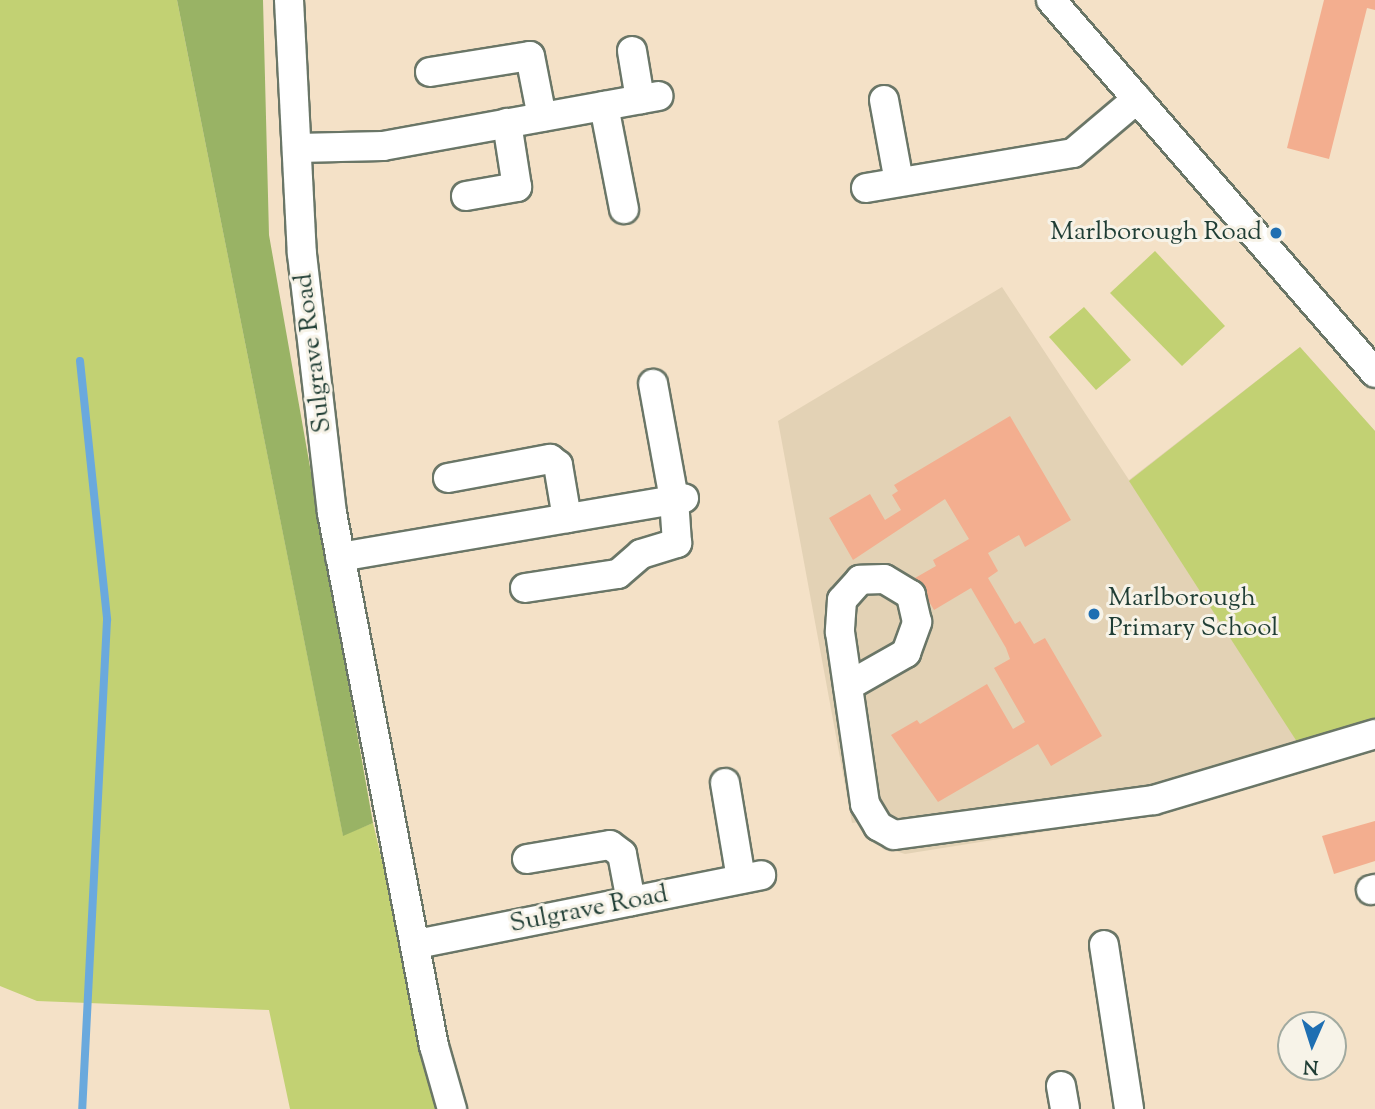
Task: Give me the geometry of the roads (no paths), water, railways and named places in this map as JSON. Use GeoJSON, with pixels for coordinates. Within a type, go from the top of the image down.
{"type":"FeatureCollection","features":[{"type":"Feature","properties":{"kind":"street","name":"Sulgrave Road"},"geometry":{"type":"LineString","coordinates":[[289,0],[302,254],[340,557],[417,944],[434,1046],[452,1109]]}},
{"type":"Feature","properties":{"kind":"street"},"geometry":{"type":"LineString","coordinates":[[1051,0],[1375,373]]}},
{"type":"Feature","properties":{"kind":"street"},"geometry":{"type":"LineString","coordinates":[[298,148],[383,146],[649,97],[632,51]]}},
{"type":"Feature","properties":{"kind":"street"},"geometry":{"type":"LineString","coordinates":[[430,72],[530,56],[541,117]]}},
{"type":"Feature","properties":{"kind":"street"},"geometry":{"type":"LineString","coordinates":[[866,188],[1073,153],[1137,99]]}},
{"type":"Feature","properties":{"kind":"street"},"geometry":{"type":"LineString","coordinates":[[884,100],[899,182]]}},
{"type":"Feature","properties":{"kind":"street"},"geometry":{"type":"LineString","coordinates":[[604,106],[624,209]]}},
{"type":"Feature","properties":{"kind":"street"},"geometry":{"type":"LineString","coordinates":[[466,196],[517,187],[507,123]]}},
{"type":"Feature","properties":{"kind":"street"},"geometry":{"type":"LineString","coordinates":[[525,588],[618,575],[641,554],[672,548],[678,536],[679,499],[653,384]]}},
{"type":"Feature","properties":{"kind":"street"},"geometry":{"type":"LineString","coordinates":[[448,478],[550,459],[558,465],[567,518]]}},
{"type":"Feature","properties":{"kind":"street"},"geometry":{"type":"LineString","coordinates":[[340,557],[679,499]]}},
{"type":"Feature","properties":{"kind":"street"},"geometry":{"type":"LineString","coordinates":[[848,686],[865,804],[878,826],[894,835],[1154,800],[1375,734]]}},
{"type":"Feature","properties":{"kind":"street","name":"Sulgrave Road"},"geometry":{"type":"LineString","coordinates":[[417,944],[751,877],[725,783]]}},
{"type":"Feature","properties":{"kind":"street"},"geometry":{"type":"LineString","coordinates":[[527,859],[610,845],[622,854],[631,901]]}},
{"type":"Feature","properties":{"kind":"street"},"geometry":{"type":"LineString","coordinates":[[1104,945],[1129,1109]]}},
{"type":"Feature","properties":{"kind":"waterway"},"geometry":{"type":"LineString","coordinates":[[80,361],[107,620],[82,1109]]}},
{"type":"Feature","properties":{"kind":"place","name":"Marlborough Road"},"geometry":{"type":"Point","coordinates":[1276,233]}},
{"type":"Feature","properties":{"kind":"place","name":"Marlborough Primary School"},"geometry":{"type":"Point","coordinates":[1094,614]}}]}
